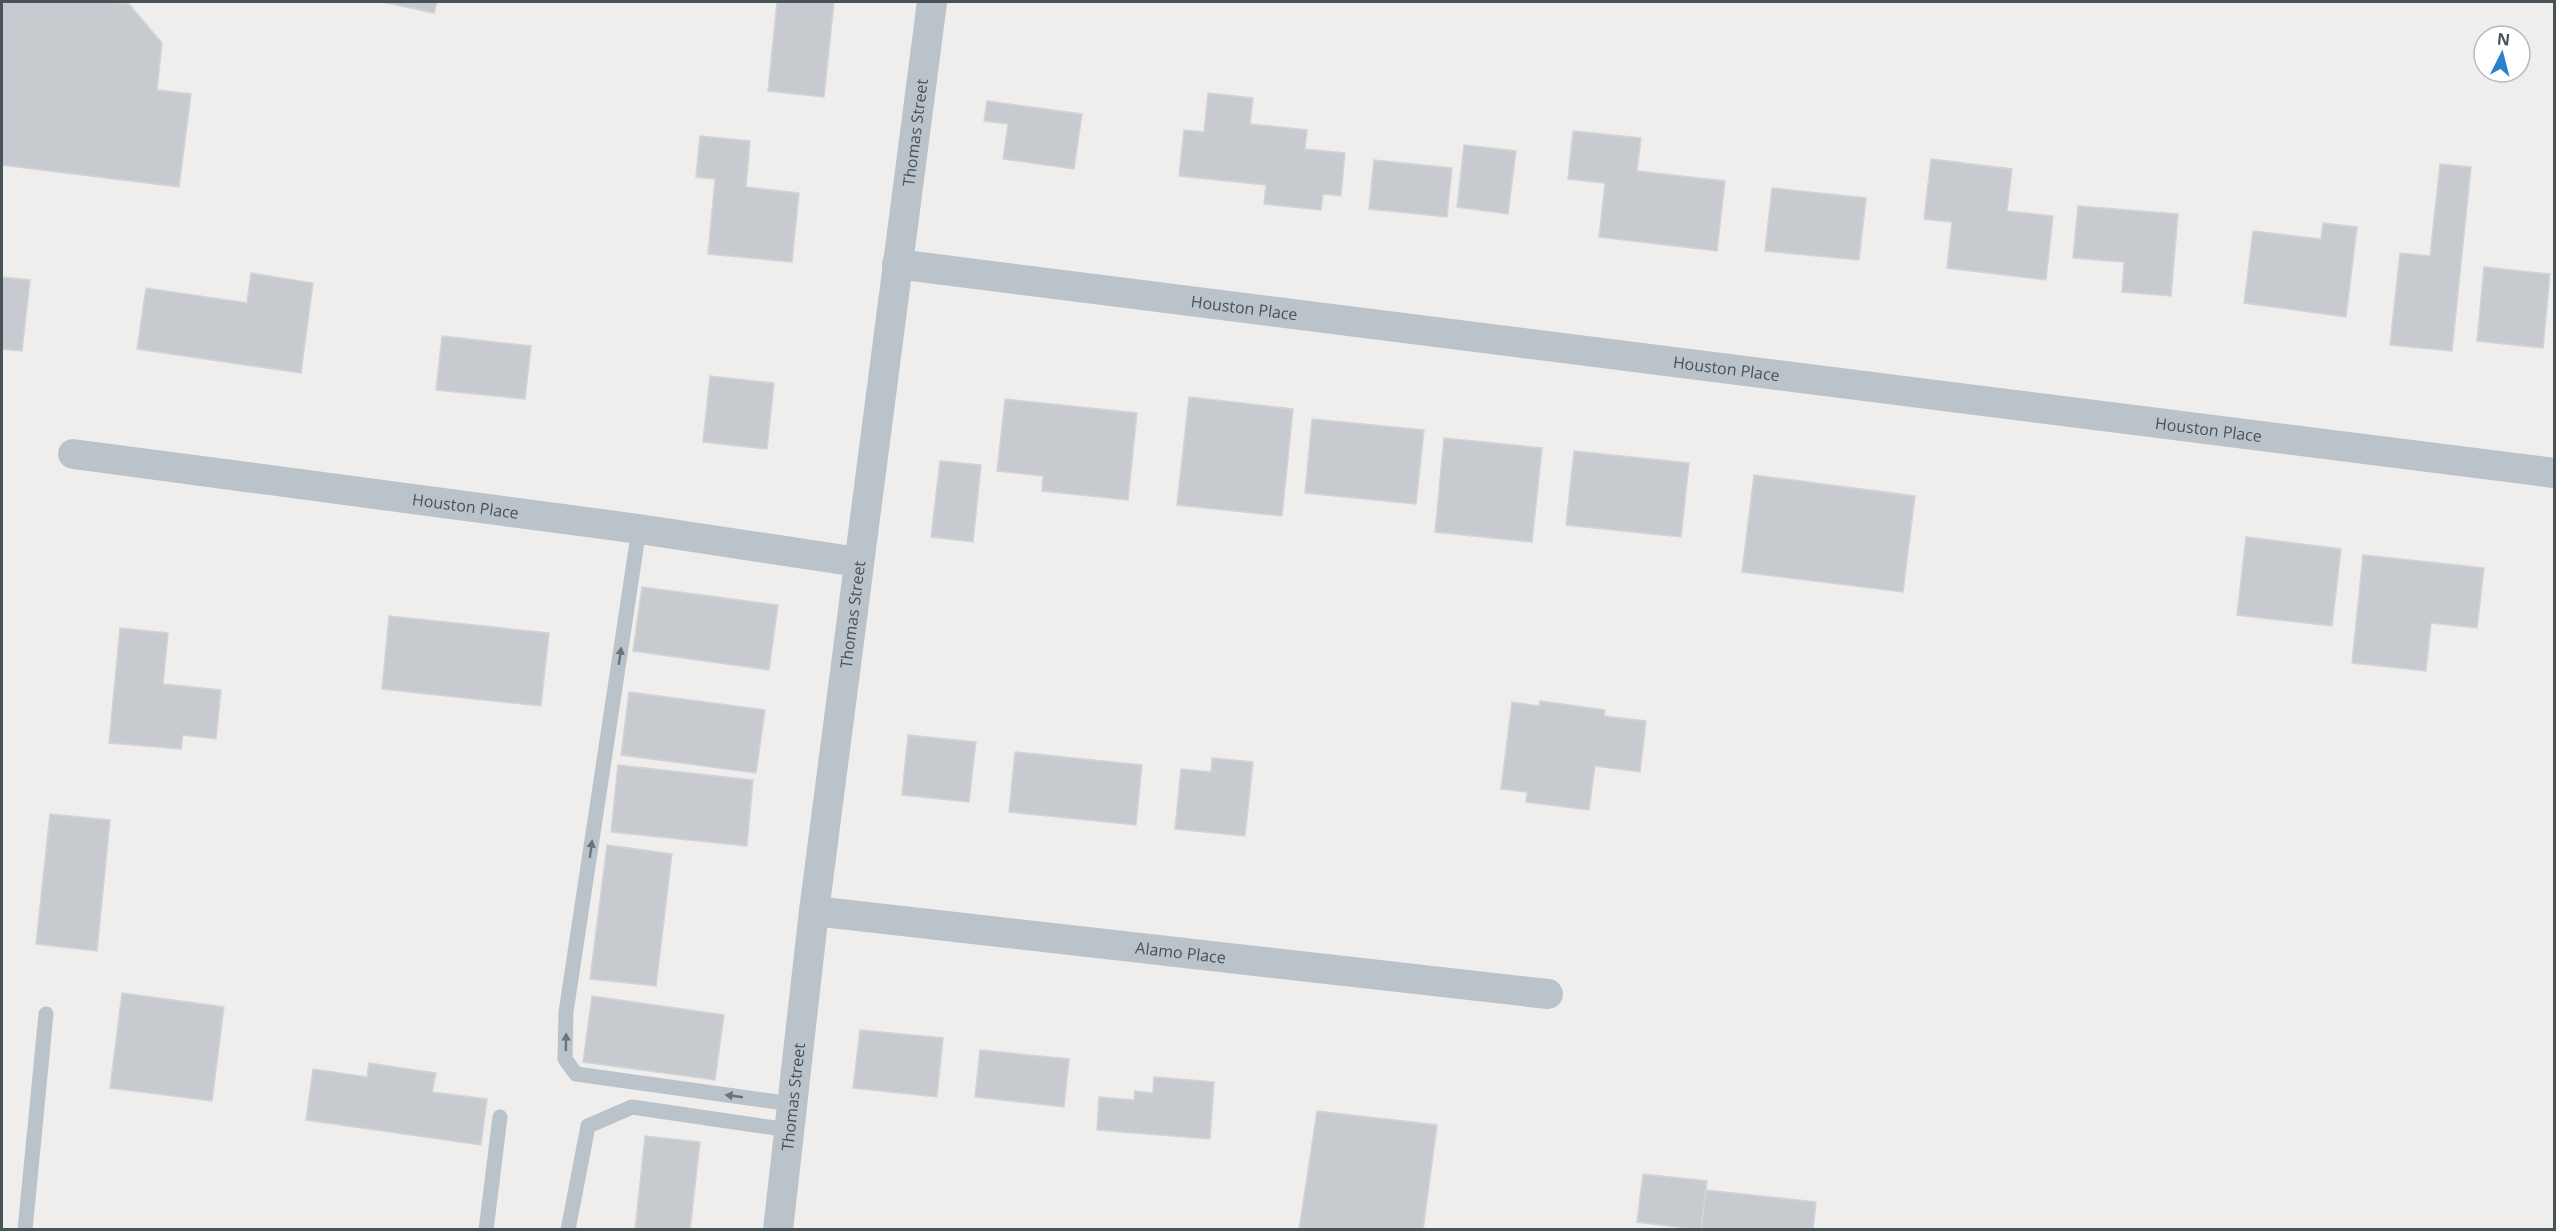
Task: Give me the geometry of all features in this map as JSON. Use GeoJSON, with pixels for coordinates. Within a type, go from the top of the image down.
{"type":"FeatureCollection","features":[{"type":"Feature","properties":{"kind":"street","name":"Thomas Street"},"geometry":{"type":"LineString","coordinates":[[778,1230],[814,910],[932,2]]}},
{"type":"Feature","properties":{"kind":"street","name":"Houston Place"},"geometry":{"type":"LineString","coordinates":[[897,264],[2554,473]]}},
{"type":"Feature","properties":{"kind":"street","name":"Houston Place"},"geometry":{"type":"LineString","coordinates":[[73,454],[639,529],[858,562]]}},
{"type":"Feature","properties":{"kind":"street","name":"Alamo Place"},"geometry":{"type":"LineString","coordinates":[[814,910],[1548,994]]}},
{"type":"Feature","properties":{"kind":"lane"},"geometry":{"type":"LineString","coordinates":[[639,529],[566,1012],[565,1059],[576,1074],[790,1117]]}},
{"type":"Feature","properties":{"kind":"lane"},"geometry":{"type":"LineString","coordinates":[[25,1230],[46,1014]]}},
{"type":"Feature","properties":{"kind":"lane"},"geometry":{"type":"LineString","coordinates":[[568,1230],[588,1126],[632,1107],[790,1117]]}},
{"type":"Feature","properties":{"kind":"lane"},"geometry":{"type":"LineString","coordinates":[[486,1230],[500,1117]]}},
{"type":"Feature","properties":{"kind":"building"},"geometry":{"type":"Polygon","coordinates":[[[2,2],[129,4],[162,43],[157,90],[191,94],[179,187],[2,165],[2,2]]]}},
{"type":"Feature","properties":{"kind":"building"},"geometry":{"type":"Polygon","coordinates":[[[382,2],[437,2],[434,13],[382,2]]]}},
{"type":"Feature","properties":{"kind":"building"},"geometry":{"type":"Polygon","coordinates":[[[777,2],[834,2],[824,97],[768,91],[777,2]]]}},
{"type":"Feature","properties":{"kind":"building"},"geometry":{"type":"Polygon","coordinates":[[[1208,93],[1253,98],[1250,124],[1307,130],[1305,149],[1345,153],[1341,196],[1323,194],[1321,210],[1264,204],[1266,185],[1179,176],[1184,130],[1204,132],[1208,93]]]}},
{"type":"Feature","properties":{"kind":"building"},"geometry":{"type":"Polygon","coordinates":[[[987,101],[1082,114],[1074,169],[1003,159],[1008,124],[984,121],[987,101]]]}},
{"type":"Feature","properties":{"kind":"building"},"geometry":{"type":"Polygon","coordinates":[[[1573,131],[1641,138],[1637,171],[1725,181],[1717,251],[1599,237],[1605,183],[1568,179],[1573,131]]]}},
{"type":"Feature","properties":{"kind":"building"},"geometry":{"type":"Polygon","coordinates":[[[700,136],[750,141],[746,187],[799,193],[792,262],[708,254],[715,179],[696,177],[700,136]]]}},
{"type":"Feature","properties":{"kind":"building"},"geometry":{"type":"Polygon","coordinates":[[[1464,145],[1516,151],[1508,214],[1457,207],[1464,145]]]}},
{"type":"Feature","properties":{"kind":"building"},"geometry":{"type":"Polygon","coordinates":[[[1931,159],[2012,169],[2007,211],[2053,216],[2046,280],[1947,268],[1952,222],[1924,219],[1931,159]]]}},
{"type":"Feature","properties":{"kind":"building"},"geometry":{"type":"Polygon","coordinates":[[[1374,160],[1452,168],[1447,217],[1369,209],[1374,160]]]}},
{"type":"Feature","properties":{"kind":"building"},"geometry":{"type":"Polygon","coordinates":[[[2440,164],[2471,167],[2452,351],[2390,345],[2400,253],[2430,256],[2440,164]]]}},
{"type":"Feature","properties":{"kind":"building"},"geometry":{"type":"Polygon","coordinates":[[[1772,188],[1866,198],[1859,260],[1765,251],[1772,188]]]}},
{"type":"Feature","properties":{"kind":"building"},"geometry":{"type":"Polygon","coordinates":[[[2078,206],[2178,214],[2171,296],[2122,292],[2124,262],[2073,258],[2078,206]]]}},
{"type":"Feature","properties":{"kind":"building"},"geometry":{"type":"Polygon","coordinates":[[[2323,223],[2357,227],[2346,317],[2244,303],[2253,231],[2321,239],[2323,223]]]}},
{"type":"Feature","properties":{"kind":"building"},"geometry":{"type":"Polygon","coordinates":[[[2484,267],[2550,274],[2543,348],[2477,341],[2484,267]]]}},
{"type":"Feature","properties":{"kind":"building"},"geometry":{"type":"Polygon","coordinates":[[[251,273],[313,283],[301,373],[137,349],[146,288],[247,303],[251,273]]]}},
{"type":"Feature","properties":{"kind":"building"},"geometry":{"type":"Polygon","coordinates":[[[2,277],[30,280],[22,351],[2,349],[2,277]]]}},
{"type":"Feature","properties":{"kind":"building"},"geometry":{"type":"Polygon","coordinates":[[[442,336],[531,346],[525,399],[436,390],[442,336]]]}},
{"type":"Feature","properties":{"kind":"building"},"geometry":{"type":"Polygon","coordinates":[[[710,376],[774,383],[767,449],[703,442],[710,376]]]}},
{"type":"Feature","properties":{"kind":"building"},"geometry":{"type":"Polygon","coordinates":[[[1189,397],[1293,409],[1282,516],[1177,505],[1189,397]]]}},
{"type":"Feature","properties":{"kind":"building"},"geometry":{"type":"Polygon","coordinates":[[[1005,399],[1137,413],[1128,500],[1042,491],[1043,476],[997,471],[1005,399]]]}},
{"type":"Feature","properties":{"kind":"building"},"geometry":{"type":"Polygon","coordinates":[[[1312,419],[1424,430],[1416,504],[1305,493],[1312,419]]]}},
{"type":"Feature","properties":{"kind":"building"},"geometry":{"type":"Polygon","coordinates":[[[1444,438],[1542,448],[1532,542],[1435,532],[1444,438]]]}},
{"type":"Feature","properties":{"kind":"building"},"geometry":{"type":"Polygon","coordinates":[[[1574,451],[1689,463],[1681,537],[1566,525],[1574,451]]]}},
{"type":"Feature","properties":{"kind":"building"},"geometry":{"type":"Polygon","coordinates":[[[940,461],[981,465],[973,542],[931,537],[940,461]]]}},
{"type":"Feature","properties":{"kind":"building"},"geometry":{"type":"Polygon","coordinates":[[[1754,475],[1915,496],[1903,592],[1742,572],[1754,475]]]}},
{"type":"Feature","properties":{"kind":"building"},"geometry":{"type":"Polygon","coordinates":[[[2246,537],[2341,549],[2332,626],[2237,615],[2246,537]]]}},
{"type":"Feature","properties":{"kind":"building"},"geometry":{"type":"Polygon","coordinates":[[[2363,555],[2484,568],[2477,628],[2431,623],[2426,671],[2352,663],[2363,555]]]}},
{"type":"Feature","properties":{"kind":"building"},"geometry":{"type":"Polygon","coordinates":[[[642,587],[778,605],[769,670],[633,651],[642,587]]]}},
{"type":"Feature","properties":{"kind":"building"},"geometry":{"type":"Polygon","coordinates":[[[389,616],[549,633],[541,706],[382,689],[389,616]]]}},
{"type":"Feature","properties":{"kind":"building"},"geometry":{"type":"Polygon","coordinates":[[[120,628],[168,633],[163,684],[221,690],[216,739],[183,735],[181,749],[109,743],[120,628]]]}},
{"type":"Feature","properties":{"kind":"building"},"geometry":{"type":"Polygon","coordinates":[[[629,692],[765,710],[756,773],[621,755],[629,692]]]}},
{"type":"Feature","properties":{"kind":"building"},"geometry":{"type":"Polygon","coordinates":[[[1540,701],[1605,710],[1604,716],[1646,721],[1640,772],[1595,766],[1589,810],[1526,802],[1527,792],[1501,789],[1512,702],[1539,706],[1540,701]]]}},
{"type":"Feature","properties":{"kind":"building"},"geometry":{"type":"Polygon","coordinates":[[[908,735],[976,742],[969,802],[902,795],[908,735]]]}},
{"type":"Feature","properties":{"kind":"building"},"geometry":{"type":"Polygon","coordinates":[[[1015,752],[1142,765],[1136,825],[1009,812],[1015,752]]]}},
{"type":"Feature","properties":{"kind":"building"},"geometry":{"type":"Polygon","coordinates":[[[1212,758],[1253,762],[1245,836],[1175,829],[1181,769],[1211,772],[1212,758]]]}},
{"type":"Feature","properties":{"kind":"building"},"geometry":{"type":"Polygon","coordinates":[[[618,765],[753,780],[747,846],[611,832],[618,765]]]}},
{"type":"Feature","properties":{"kind":"building"},"geometry":{"type":"Polygon","coordinates":[[[50,814],[110,820],[97,951],[36,944],[50,814]]]}},
{"type":"Feature","properties":{"kind":"building"},"geometry":{"type":"Polygon","coordinates":[[[607,845],[672,854],[656,986],[590,979],[607,845]]]}},
{"type":"Feature","properties":{"kind":"building"},"geometry":{"type":"Polygon","coordinates":[[[122,993],[224,1007],[212,1101],[110,1088],[122,993]]]}},
{"type":"Feature","properties":{"kind":"building"},"geometry":{"type":"Polygon","coordinates":[[[592,996],[724,1015],[715,1080],[583,1062],[592,996]]]}},
{"type":"Feature","properties":{"kind":"building"},"geometry":{"type":"Polygon","coordinates":[[[860,1030],[943,1038],[937,1097],[853,1088],[860,1030]]]}},
{"type":"Feature","properties":{"kind":"building"},"geometry":{"type":"Polygon","coordinates":[[[980,1050],[1069,1059],[1064,1107],[975,1097],[980,1050]]]}},
{"type":"Feature","properties":{"kind":"building"},"geometry":{"type":"Polygon","coordinates":[[[369,1063],[436,1073],[432,1092],[487,1099],[481,1145],[306,1120],[313,1069],[367,1077],[369,1063]]]}},
{"type":"Feature","properties":{"kind":"building"},"geometry":{"type":"Polygon","coordinates":[[[1154,1077],[1214,1082],[1210,1139],[1097,1130],[1099,1097],[1134,1100],[1135,1091],[1153,1093],[1154,1077]]]}},
{"type":"Feature","properties":{"kind":"building"},"geometry":{"type":"Polygon","coordinates":[[[1317,1111],[1437,1125],[1423,1230],[1299,1230],[1317,1111]]]}},
{"type":"Feature","properties":{"kind":"building"},"geometry":{"type":"Polygon","coordinates":[[[645,1136],[700,1142],[690,1230],[635,1230],[645,1136]]]}},
{"type":"Feature","properties":{"kind":"building"},"geometry":{"type":"Polygon","coordinates":[[[1643,1174],[1707,1181],[1701,1230],[1637,1222],[1643,1174]]]}},
{"type":"Feature","properties":{"kind":"building"},"geometry":{"type":"Polygon","coordinates":[[[1706,1190],[1816,1202],[1813,1230],[1701,1230],[1706,1190]]]}}]}
